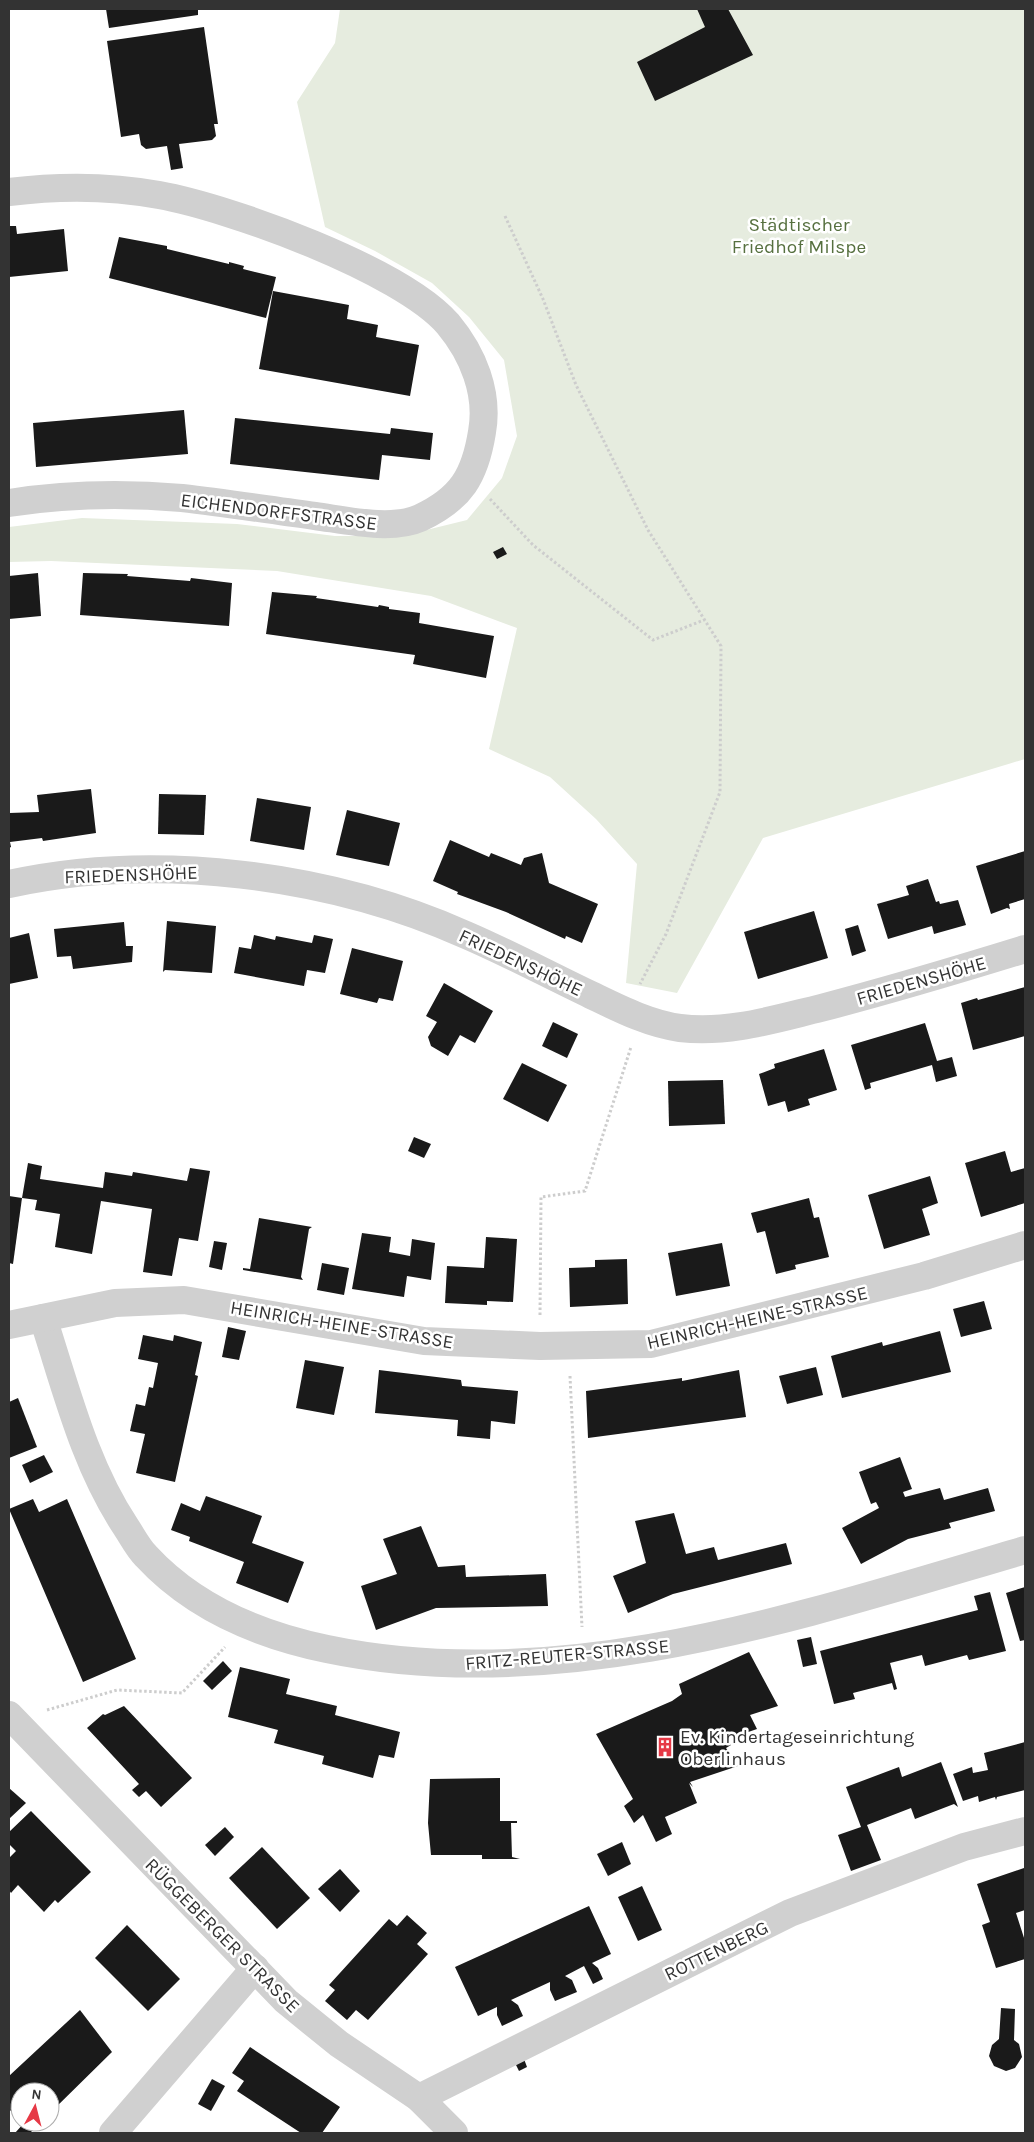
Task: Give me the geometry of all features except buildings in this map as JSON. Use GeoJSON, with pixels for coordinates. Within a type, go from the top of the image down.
{"type":"FeatureCollection","features":[{"type":"Feature","properties":{"kind":"street","name":"EICHENDORFFSTRASSE"},"geometry":{"type":"LineString","coordinates":[[9,192],[57,188],[159,195],[210,208],[322,249],[374,272],[412,295],[447,323],[469,356],[482,386],[485,418],[479,452],[469,477],[454,498],[417,519],[380,524],[182,498],[120,494],[56,496],[9,503]]}},
{"type":"Feature","properties":{"kind":"street","name":"FRIEDENSHÖHE"},"geometry":{"type":"LineString","coordinates":[[9,884],[41,877],[128,870],[207,872],[307,885],[383,903],[466,934],[633,1014],[679,1028],[725,1029],[775,1020],[896,989],[1025,949]]}},
{"type":"Feature","properties":{"kind":"street","name":"HEINRICH-HEINE-STRASSE"},"geometry":{"type":"LineString","coordinates":[[9,1325],[115,1303],[184,1300],[424,1341],[540,1346],[651,1344],[924,1276],[1025,1245]]}},
{"type":"Feature","properties":{"kind":"street","name":"FRITZ-REUTER-STRASSE"},"geometry":{"type":"LineString","coordinates":[[43,1318],[88,1454],[114,1510],[144,1555],[191,1596],[246,1626],[298,1643],[368,1657],[451,1664],[584,1656],[674,1644],[788,1619],[1025,1550]]}},
{"type":"Feature","properties":{"kind":"street","name":"RÜGGEBERGER STRASSE"},"geometry":{"type":"LineString","coordinates":[[11,1717],[286,2001],[320,2030],[419,2098],[454,2133]]}},
{"type":"Feature","properties":{"kind":"street","name":"ROTTENBERG"},"geometry":{"type":"LineString","coordinates":[[419,2098],[790,1913],[964,1848],[1025,1831]]}},
{"type":"Feature","properties":{"kind":"street"},"geometry":{"type":"LineString","coordinates":[[113,2133],[255,1968]]}},
{"type":"Feature","properties":{"kind":"path"},"geometry":{"type":"LineString","coordinates":[[505,216],[543,298],[576,385],[648,530],[721,646],[720,792],[666,934],[633,1014],[585,1190],[541,1197],[540,1346]]}},
{"type":"Feature","properties":{"kind":"path"},"geometry":{"type":"LineString","coordinates":[[469,477],[533,545],[653,640],[704,620]]}},
{"type":"Feature","properties":{"kind":"path"},"geometry":{"type":"LineString","coordinates":[[568,1346],[584,1656]]}},
{"type":"Feature","properties":{"kind":"path"},"geometry":{"type":"LineString","coordinates":[[11,1717],[117,1690],[182,1693],[246,1626]]}},
{"type":"Feature","properties":{"kind":"green space","name":"Städtischer Friedhof Milspe"},"geometry":{"type":"Polygon","coordinates":[[[340,9],[1025,9],[1025,759],[763,838],[677,993],[626,983],[637,864],[596,819],[550,777],[489,749],[517,628],[431,596],[277,571],[51,561],[9,562],[9,527],[82,518],[237,524],[335,536],[402,536],[467,520],[502,478],[517,436],[504,360],[469,317],[432,283],[375,251],[325,227],[297,102],[335,43],[340,9]]]}},
{"type":"Feature","properties":{"kind":"place","name":"Ev. Kindertageseinrichtung Oberlinhaus"},"geometry":{"type":"Point","coordinates":[665,1747]}}]}
